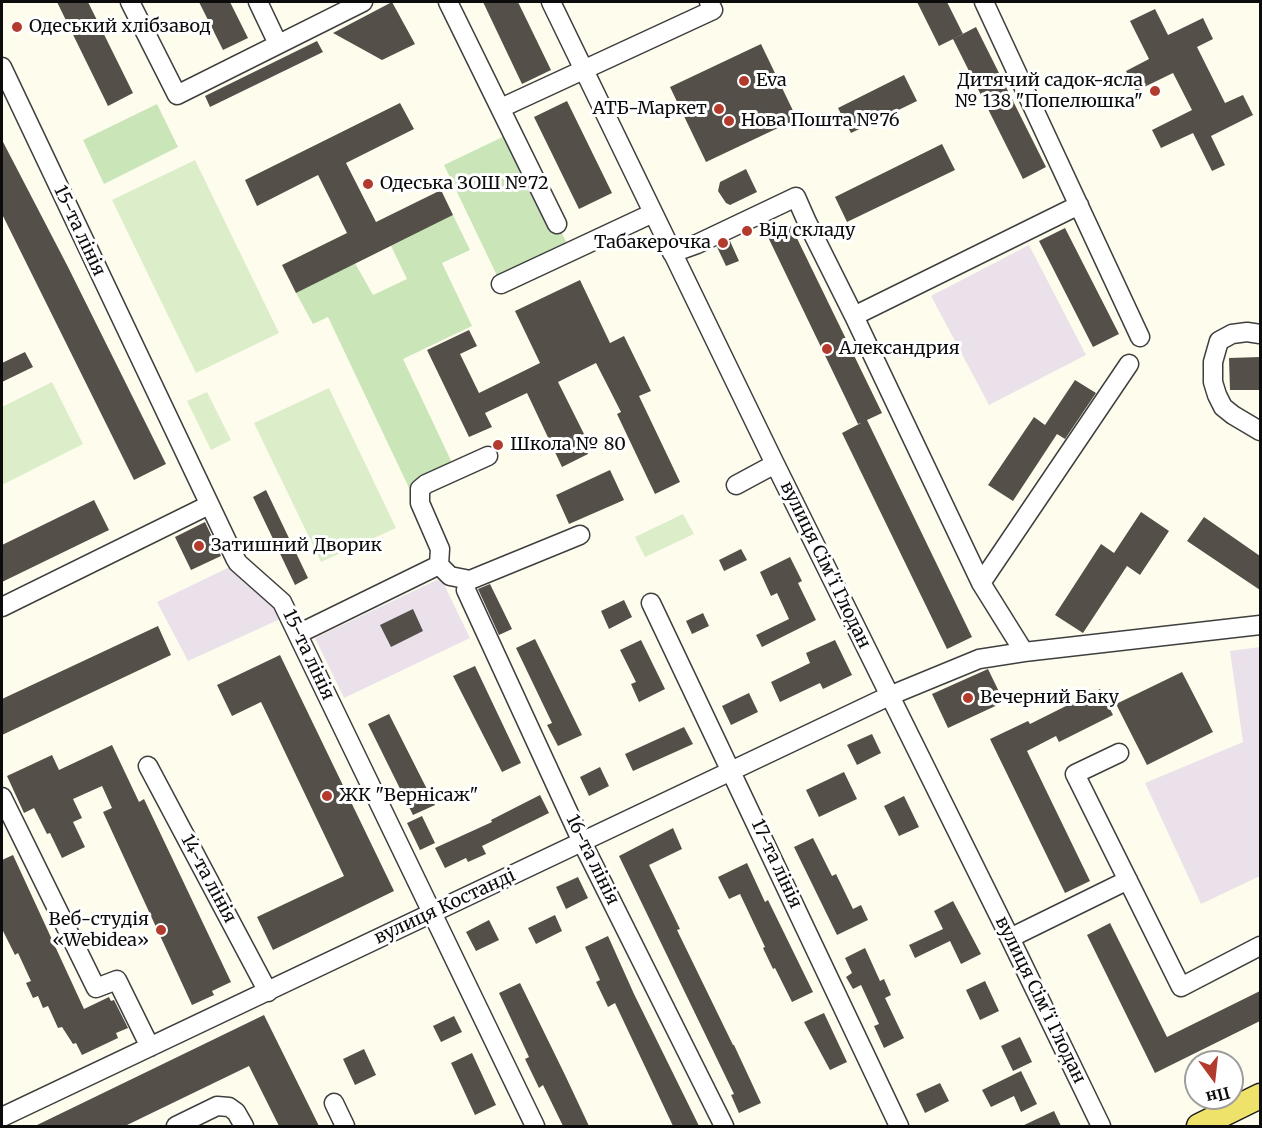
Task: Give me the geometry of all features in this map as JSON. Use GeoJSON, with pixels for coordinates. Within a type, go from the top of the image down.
{"type":"FeatureCollection","features":[{"type":"Feature","properties":{"kind":"main road"},"geometry":{"type":"LineString","coordinates":[[1199,1126],[1260,1096]]}},
{"type":"Feature","properties":{"kind":"street"},"geometry":{"type":"LineString","coordinates":[[130,2],[177,95],[363,2]]}},
{"type":"Feature","properties":{"kind":"street"},"geometry":{"type":"LineString","coordinates":[[258,2],[278,44]]}},
{"type":"Feature","properties":{"kind":"street"},"geometry":{"type":"LineString","coordinates":[[448,2],[557,224]]}},
{"type":"Feature","properties":{"kind":"street","name":"вулиця Сім'ї Глодан"},"geometry":{"type":"LineString","coordinates":[[551,2],[775,464],[1101,1126]]}},
{"type":"Feature","properties":{"kind":"street"},"geometry":{"type":"LineString","coordinates":[[501,108],[713,10],[709,2]]}},
{"type":"Feature","properties":{"kind":"street"},"geometry":{"type":"LineString","coordinates":[[984,2],[1140,337]]}},
{"type":"Feature","properties":{"kind":"street","name":"15-та лінія"},"geometry":{"type":"LineString","coordinates":[[2,67],[238,563],[282,602],[535,1126]]}},
{"type":"Feature","properties":{"kind":"street"},"geometry":{"type":"LineString","coordinates":[[672,253],[697,244],[796,197],[981,583],[1024,651]]}},
{"type":"Feature","properties":{"kind":"street"},"geometry":{"type":"LineString","coordinates":[[854,316],[1079,205]]}},
{"type":"Feature","properties":{"kind":"street"},"geometry":{"type":"LineString","coordinates":[[501,284],[653,213]]}},
{"type":"Feature","properties":{"kind":"street"},"geometry":{"type":"LineString","coordinates":[[1260,334],[1247,332],[1232,334],[1219,341],[1213,362],[1215,389],[1223,406],[1233,415],[1260,431]]}},
{"type":"Feature","properties":{"kind":"street"},"geometry":{"type":"LineString","coordinates":[[981,583],[1129,364]]}},
{"type":"Feature","properties":{"kind":"street"},"geometry":{"type":"LineString","coordinates":[[488,456],[426,484],[420,489],[420,503],[440,549],[440,565],[450,576],[470,580],[580,535]]}},
{"type":"Feature","properties":{"kind":"street"},"geometry":{"type":"LineString","coordinates":[[736,485],[775,464]]}},
{"type":"Feature","properties":{"kind":"street"},"geometry":{"type":"LineString","coordinates":[[2,607],[209,505]]}},
{"type":"Feature","properties":{"kind":"street"},"geometry":{"type":"LineString","coordinates":[[298,634],[440,565]]}},
{"type":"Feature","properties":{"kind":"street","name":"16-та лінія"},"geometry":{"type":"LineString","coordinates":[[466,590],[582,842],[724,1126]]}},
{"type":"Feature","properties":{"kind":"street","name":"17-та лінія"},"geometry":{"type":"LineString","coordinates":[[651,603],[899,1126]]}},
{"type":"Feature","properties":{"kind":"street","name":"вулиця Костанді"},"geometry":{"type":"LineString","coordinates":[[2,1117],[889,696],[979,659],[1024,651],[1260,626]]}},
{"type":"Feature","properties":{"kind":"street"},"geometry":{"type":"LineString","coordinates":[[1119,753],[1075,774],[1181,987],[1260,946]]}},
{"type":"Feature","properties":{"kind":"street","name":"14-та лінія"},"geometry":{"type":"LineString","coordinates":[[148,766],[268,992]]}},
{"type":"Feature","properties":{"kind":"street"},"geometry":{"type":"LineString","coordinates":[[2,797],[96,987],[117,980],[150,1047]]}},
{"type":"Feature","properties":{"kind":"street"},"geometry":{"type":"LineString","coordinates":[[1010,938],[1128,880]]}},
{"type":"Feature","properties":{"kind":"street"},"geometry":{"type":"LineString","coordinates":[[334,1103],[345,1126]]}},
{"type":"Feature","properties":{"kind":"street"},"geometry":{"type":"LineString","coordinates":[[176,1126],[217,1106],[229,1107],[236,1112],[244,1126]]}},
{"type":"Feature","properties":{"kind":"shaded area"},"geometry":{"type":"Polygon","coordinates":[[[1029,245],[1086,355],[989,405],[931,296],[1029,245]]]}},
{"type":"Feature","properties":{"kind":"shaded area"},"geometry":{"type":"Polygon","coordinates":[[[238,563],[289,615],[188,661],[157,602],[238,563]]]}},
{"type":"Feature","properties":{"kind":"shaded area"},"geometry":{"type":"Polygon","coordinates":[[[441,578],[470,638],[344,698],[315,638],[441,578]]]}},
{"type":"Feature","properties":{"kind":"shaded area"},"geometry":{"type":"Polygon","coordinates":[[[1260,647],[1260,876],[1201,904],[1145,783],[1243,742],[1230,651],[1260,647]]]}},
{"type":"Feature","properties":{"kind":"green space"},"geometry":{"type":"Polygon","coordinates":[[[157,104],[178,147],[104,184],[83,140],[157,104]]]}},
{"type":"Feature","properties":{"kind":"green space"},"geometry":{"type":"Polygon","coordinates":[[[513,132],[571,252],[501,284],[444,165],[513,132]]]}},
{"type":"Feature","properties":{"kind":"green space"},"geometry":{"type":"Polygon","coordinates":[[[195,160],[279,333],[196,373],[112,200],[195,160]]]}},
{"type":"Feature","properties":{"kind":"green space"},"geometry":{"type":"Polygon","coordinates":[[[453,215],[470,250],[442,263],[472,326],[403,359],[455,469],[410,490],[328,317],[313,324],[296,293],[355,263],[373,295],[407,279],[391,246],[453,215]]]}},
{"type":"Feature","properties":{"kind":"green space"},"geometry":{"type":"Polygon","coordinates":[[[52,382],[83,444],[2,485],[2,407],[52,382]]]}},
{"type":"Feature","properties":{"kind":"green space"},"geometry":{"type":"Polygon","coordinates":[[[329,388],[396,528],[321,562],[254,423],[329,388]]]}},
{"type":"Feature","properties":{"kind":"green space"},"geometry":{"type":"Polygon","coordinates":[[[207,392],[231,440],[211,450],[187,401],[207,392]]]}},
{"type":"Feature","properties":{"kind":"green space"},"geometry":{"type":"Polygon","coordinates":[[[683,514],[694,534],[645,557],[635,537],[683,514]]]}},
{"type":"Feature","properties":{"kind":"building"},"geometry":{"type":"Polygon","coordinates":[[[57,2],[88,2],[133,93],[108,106],[57,2]]]}},
{"type":"Feature","properties":{"kind":"building"},"geometry":{"type":"Polygon","coordinates":[[[199,2],[230,2],[248,38],[223,50],[199,2]]]}},
{"type":"Feature","properties":{"kind":"building"},"geometry":{"type":"Polygon","coordinates":[[[392,2],[415,44],[382,60],[333,33],[392,2]]]}},
{"type":"Feature","properties":{"kind":"building"},"geometry":{"type":"Polygon","coordinates":[[[483,2],[518,2],[551,70],[522,84],[483,2]]]}},
{"type":"Feature","properties":{"kind":"building"},"geometry":{"type":"Polygon","coordinates":[[[917,2],[947,2],[963,34],[939,46],[917,2]]]}},
{"type":"Feature","properties":{"kind":"building"},"geometry":{"type":"Polygon","coordinates":[[[1155,9],[1168,35],[1203,18],[1213,39],[1197,47],[1225,103],[1243,95],[1253,115],[1211,136],[1225,165],[1212,171],[1193,133],[1161,148],[1152,130],[1192,110],[1173,73],[1136,91],[1126,71],[1149,59],[1130,21],[1155,9]]]}},
{"type":"Feature","properties":{"kind":"building"},"geometry":{"type":"Polygon","coordinates":[[[976,27],[1046,167],[1023,179],[953,39],[976,27]]]}},
{"type":"Feature","properties":{"kind":"building"},"geometry":{"type":"Polygon","coordinates":[[[317,41],[323,52],[210,107],[205,96],[317,41]]]}},
{"type":"Feature","properties":{"kind":"building"},"geometry":{"type":"Polygon","coordinates":[[[761,44],[797,119],[706,162],[670,87],[761,44]]]}},
{"type":"Feature","properties":{"kind":"building"},"geometry":{"type":"Polygon","coordinates":[[[904,75],[917,101],[851,133],[838,108],[904,75]]]}},
{"type":"Feature","properties":{"kind":"building"},"geometry":{"type":"Polygon","coordinates":[[[567,101],[612,193],[579,209],[534,117],[567,101]]]}},
{"type":"Feature","properties":{"kind":"building"},"geometry":{"type":"Polygon","coordinates":[[[400,103],[414,129],[346,163],[376,222],[441,190],[453,215],[296,293],[282,265],[347,233],[318,175],[257,206],[245,180],[400,103]]]}},
{"type":"Feature","properties":{"kind":"building"},"geometry":{"type":"Polygon","coordinates":[[[2,140],[166,464],[134,480],[2,214],[2,140]]]}},
{"type":"Feature","properties":{"kind":"building"},"geometry":{"type":"Polygon","coordinates":[[[942,144],[955,170],[847,222],[835,197],[942,144]]]}},
{"type":"Feature","properties":{"kind":"building"},"geometry":{"type":"Polygon","coordinates":[[[746,169],[757,192],[730,205],[726,203],[718,191],[720,182],[746,169]]]}},
{"type":"Feature","properties":{"kind":"building"},"geometry":{"type":"Polygon","coordinates":[[[791,226],[882,413],[867,420],[972,637],[947,649],[842,433],[861,423],[858,424],[768,237],[791,226]]]}},
{"type":"Feature","properties":{"kind":"building"},"geometry":{"type":"Polygon","coordinates":[[[1065,228],[1119,334],[1093,347],[1039,241],[1065,228]]]}},
{"type":"Feature","properties":{"kind":"building"},"geometry":{"type":"Polygon","coordinates":[[[730,241],[739,261],[726,266],[717,247],[730,241]]]}},
{"type":"Feature","properties":{"kind":"building"},"geometry":{"type":"Polygon","coordinates":[[[580,280],[610,343],[624,336],[651,391],[639,396],[680,482],[655,494],[617,414],[621,412],[596,363],[558,382],[587,440],[583,442],[588,454],[562,467],[527,393],[485,413],[492,427],[469,437],[427,350],[469,330],[477,346],[460,354],[479,393],[540,363],[515,311],[580,280]]]}},
{"type":"Feature","properties":{"kind":"building"},"geometry":{"type":"Polygon","coordinates":[[[25,352],[33,367],[2,382],[2,363],[25,352]]]}},
{"type":"Feature","properties":{"kind":"building"},"geometry":{"type":"Polygon","coordinates":[[[1260,357],[1260,390],[1230,390],[1229,358],[1260,357]]]}},
{"type":"Feature","properties":{"kind":"building"},"geometry":{"type":"Polygon","coordinates":[[[1075,380],[1096,393],[1065,439],[1057,434],[1013,501],[988,485],[1034,417],[1045,425],[1075,380]]]}},
{"type":"Feature","properties":{"kind":"building"},"geometry":{"type":"Polygon","coordinates":[[[610,470],[624,500],[569,524],[556,495],[610,470]]]}},
{"type":"Feature","properties":{"kind":"building"},"geometry":{"type":"Polygon","coordinates":[[[266,490],[308,578],[295,585],[253,497],[266,490]]]}},
{"type":"Feature","properties":{"kind":"building"},"geometry":{"type":"Polygon","coordinates":[[[94,500],[109,530],[2,582],[2,545],[94,500]]]}},
{"type":"Feature","properties":{"kind":"building"},"geometry":{"type":"Polygon","coordinates":[[[1141,512],[1169,531],[1140,575],[1127,566],[1083,633],[1055,615],[1101,544],[1114,553],[1141,512]]]}},
{"type":"Feature","properties":{"kind":"building"},"geometry":{"type":"Polygon","coordinates":[[[1204,517],[1260,556],[1260,590],[1187,541],[1204,517]]]}},
{"type":"Feature","properties":{"kind":"building","name":"Затишний Дворик"},"geometry":{"type":"Polygon","coordinates":[[[205,522],[221,556],[191,570],[175,537],[205,522]]]}},
{"type":"Feature","properties":{"kind":"building"},"geometry":{"type":"Polygon","coordinates":[[[741,549],[747,560],[724,571],[719,560],[741,549]]]}},
{"type":"Feature","properties":{"kind":"building"},"geometry":{"type":"Polygon","coordinates":[[[790,557],[802,581],[798,583],[816,620],[762,647],[756,635],[789,619],[777,593],[771,596],[760,572],[790,557]]]}},
{"type":"Feature","properties":{"kind":"building"},"geometry":{"type":"Polygon","coordinates":[[[490,584],[512,629],[499,635],[478,589],[490,584]]]}},
{"type":"Feature","properties":{"kind":"building"},"geometry":{"type":"Polygon","coordinates":[[[624,600],[632,617],[609,629],[601,611],[624,600]]]}},
{"type":"Feature","properties":{"kind":"building"},"geometry":{"type":"Polygon","coordinates":[[[413,609],[423,631],[391,647],[380,625],[413,609]]]}},
{"type":"Feature","properties":{"kind":"building"},"geometry":{"type":"Polygon","coordinates":[[[703,613],[709,626],[692,634],[686,621],[703,613]]]}},
{"type":"Feature","properties":{"kind":"building"},"geometry":{"type":"Polygon","coordinates":[[[158,626],[171,655],[2,735],[2,699],[158,626]]]}},
{"type":"Feature","properties":{"kind":"building"},"geometry":{"type":"Polygon","coordinates":[[[535,639],[582,735],[558,746],[547,725],[552,723],[516,648],[535,639]]]}},
{"type":"Feature","properties":{"kind":"building"},"geometry":{"type":"Polygon","coordinates":[[[641,640],[665,689],[639,702],[631,684],[636,682],[620,650],[641,640]]]}},
{"type":"Feature","properties":{"kind":"building"},"geometry":{"type":"Polygon","coordinates":[[[835,640],[852,675],[823,689],[820,683],[780,702],[771,682],[810,663],[806,653],[835,640]]]}},
{"type":"Feature","properties":{"kind":"building","name":"ЖК \"Вернісаж\""},"geometry":{"type":"Polygon","coordinates":[[[280,655],[394,891],[273,950],[257,917],[344,876],[261,702],[232,716],[217,685],[280,655]]]}},
{"type":"Feature","properties":{"kind":"building"},"geometry":{"type":"Polygon","coordinates":[[[475,666],[521,763],[502,772],[453,676],[475,666]]]}},
{"type":"Feature","properties":{"kind":"building","name":"Вечерний Баку"},"geometry":{"type":"Polygon","coordinates":[[[988,669],[1004,702],[948,728],[932,694],[988,669]]]}},
{"type":"Feature","properties":{"kind":"building"},"geometry":{"type":"Polygon","coordinates":[[[1182,672],[1213,732],[1147,765],[1116,704],[1182,672]]]}},
{"type":"Feature","properties":{"kind":"building"},"geometry":{"type":"Polygon","coordinates":[[[1100,689],[1113,715],[1059,742],[1056,736],[1027,751],[1090,881],[1065,893],[990,739],[1028,721],[1030,724],[1100,689]]]}},
{"type":"Feature","properties":{"kind":"building"},"geometry":{"type":"Polygon","coordinates":[[[749,693],[758,712],[731,725],[722,706],[749,693]]]}},
{"type":"Feature","properties":{"kind":"building"},"geometry":{"type":"Polygon","coordinates":[[[389,714],[435,805],[413,815],[368,724],[389,714]]]}},
{"type":"Feature","properties":{"kind":"building"},"geometry":{"type":"Polygon","coordinates":[[[684,727],[693,744],[633,771],[625,754],[684,727]]]}},
{"type":"Feature","properties":{"kind":"building"},"geometry":{"type":"Polygon","coordinates":[[[872,734],[881,753],[857,765],[847,745],[872,734]]]}},
{"type":"Feature","properties":{"kind":"building"},"geometry":{"type":"Polygon","coordinates":[[[112,745],[139,802],[144,799],[231,982],[212,991],[214,995],[192,1005],[103,812],[112,808],[102,786],[73,799],[82,818],[73,822],[85,847],[62,858],[34,808],[24,813],[7,776],[52,755],[59,770],[112,745]]]}},
{"type":"Feature","properties":{"kind":"building"},"geometry":{"type":"Polygon","coordinates":[[[600,767],[609,786],[589,796],[580,777],[600,767]]]}},
{"type":"Feature","properties":{"kind":"building"},"geometry":{"type":"Polygon","coordinates":[[[844,772],[857,799],[819,817],[806,790],[844,772]]]}},
{"type":"Feature","properties":{"kind":"building"},"geometry":{"type":"Polygon","coordinates":[[[540,795],[549,813],[482,846],[486,854],[468,862],[466,858],[445,868],[435,848],[492,822],[491,820],[540,795]]]}},
{"type":"Feature","properties":{"kind":"building"},"geometry":{"type":"Polygon","coordinates":[[[904,796],[919,827],[899,836],[884,806],[904,796]]]}},
{"type":"Feature","properties":{"kind":"building"},"geometry":{"type":"Polygon","coordinates":[[[422,816],[435,843],[420,850],[407,823],[422,816]]]}},
{"type":"Feature","properties":{"kind":"building"},"geometry":{"type":"Polygon","coordinates":[[[673,828],[682,849],[649,865],[680,929],[677,930],[761,1103],[739,1113],[731,1095],[734,1094],[619,856],[673,828]]]}},
{"type":"Feature","properties":{"kind":"building"},"geometry":{"type":"Polygon","coordinates":[[[813,838],[832,876],[836,874],[853,909],[861,905],[868,920],[837,935],[794,847],[813,838]]]}},
{"type":"Feature","properties":{"kind":"building"},"geometry":{"type":"Polygon","coordinates":[[[13,855],[84,1009],[109,997],[111,1001],[114,1000],[128,1028],[116,1033],[118,1038],[82,1055],[76,1043],[73,1044],[62,1027],[58,1028],[48,1006],[43,1008],[38,996],[33,998],[26,983],[31,981],[18,953],[15,955],[2,929],[2,860],[13,855]]]}},
{"type":"Feature","properties":{"kind":"building"},"geometry":{"type":"Polygon","coordinates":[[[747,863],[765,902],[768,900],[813,992],[792,1002],[775,968],[773,969],[740,894],[729,899],[718,877],[747,863]]]}},
{"type":"Feature","properties":{"kind":"building"},"geometry":{"type":"Polygon","coordinates":[[[578,877],[588,898],[566,909],[556,887],[578,877]]]}},
{"type":"Feature","properties":{"kind":"building"},"geometry":{"type":"Polygon","coordinates":[[[953,901],[981,954],[961,964],[950,941],[915,958],[909,945],[943,929],[934,911],[953,901]]]}},
{"type":"Feature","properties":{"kind":"building"},"geometry":{"type":"Polygon","coordinates":[[[555,915],[562,931],[536,944],[528,928],[555,915]]]}},
{"type":"Feature","properties":{"kind":"building"},"geometry":{"type":"Polygon","coordinates":[[[489,920],[499,940],[476,951],[466,932],[489,920]]]}},
{"type":"Feature","properties":{"kind":"building"},"geometry":{"type":"Polygon","coordinates":[[[1110,923],[1167,1037],[1260,991],[1260,1021],[1201,1050],[1184,1050],[1184,1059],[1155,1073],[1087,935],[1110,923]]]}},
{"type":"Feature","properties":{"kind":"building"},"geometry":{"type":"Polygon","coordinates":[[[608,936],[699,1126],[673,1126],[615,1003],[608,1007],[596,982],[600,980],[585,947],[608,936]]]}},
{"type":"Feature","properties":{"kind":"building"},"geometry":{"type":"Polygon","coordinates":[[[865,948],[880,981],[884,979],[891,995],[885,998],[904,1038],[884,1048],[874,1026],[879,1024],[861,985],[853,989],[846,977],[852,973],[845,958],[865,948]]]}},
{"type":"Feature","properties":{"kind":"building"},"geometry":{"type":"Polygon","coordinates":[[[985,981],[999,1011],[980,1020],[966,990],[985,981]]]}},
{"type":"Feature","properties":{"kind":"building"},"geometry":{"type":"Polygon","coordinates":[[[520,983],[589,1126],[563,1126],[543,1085],[539,1088],[525,1059],[529,1057],[499,993],[520,983]]]}},
{"type":"Feature","properties":{"kind":"building"},"geometry":{"type":"Polygon","coordinates":[[[824,1013],[847,1062],[830,1070],[804,1022],[824,1013]]]}},
{"type":"Feature","properties":{"kind":"building"},"geometry":{"type":"Polygon","coordinates":[[[264,1015],[319,1126],[279,1126],[249,1066],[125,1126],[35,1126],[264,1015]]]}},
{"type":"Feature","properties":{"kind":"building"},"geometry":{"type":"Polygon","coordinates":[[[454,1016],[462,1032],[441,1042],[433,1026],[454,1016]]]}},
{"type":"Feature","properties":{"kind":"building"},"geometry":{"type":"Polygon","coordinates":[[[1020,1037],[1032,1062],[1013,1071],[1001,1046],[1020,1037]]]}},
{"type":"Feature","properties":{"kind":"building"},"geometry":{"type":"Polygon","coordinates":[[[364,1049],[376,1075],[355,1085],[343,1059],[364,1049]]]}},
{"type":"Feature","properties":{"kind":"building"},"geometry":{"type":"Polygon","coordinates":[[[472,1053],[496,1105],[475,1115],[451,1063],[472,1053]]]}},
{"type":"Feature","properties":{"kind":"building"},"geometry":{"type":"Polygon","coordinates":[[[1021,1071],[1037,1104],[1021,1112],[1014,1096],[991,1107],[982,1090],[1021,1071]]]}},
{"type":"Feature","properties":{"kind":"building"},"geometry":{"type":"Polygon","coordinates":[[[940,1083],[949,1101],[925,1113],[916,1094],[940,1083]]]}},
{"type":"Feature","properties":{"kind":"building"},"geometry":{"type":"Polygon","coordinates":[[[1054,1111],[1061,1126],[1022,1126],[1054,1111]]]}},
{"type":"Feature","properties":{"kind":"place","name":"Одеський хлібзавод"},"geometry":{"type":"Point","coordinates":[17,27]}},
{"type":"Feature","properties":{"kind":"place","name":"Eva"},"geometry":{"type":"Point","coordinates":[744,81]}},
{"type":"Feature","properties":{"kind":"place","name":"Дитячий садок-ясла № 138 \"Попелюшка\""},"geometry":{"type":"Point","coordinates":[1155,91]}},
{"type":"Feature","properties":{"kind":"place","name":"АТБ-Маркет"},"geometry":{"type":"Point","coordinates":[719,109]}},
{"type":"Feature","properties":{"kind":"place","name":"Нова Пошта №76"},"geometry":{"type":"Point","coordinates":[729,121]}},
{"type":"Feature","properties":{"kind":"place","name":"Одеська ЗОШ №72"},"geometry":{"type":"Point","coordinates":[368,184]}},
{"type":"Feature","properties":{"kind":"place","name":"Від складу"},"geometry":{"type":"Point","coordinates":[747,231]}},
{"type":"Feature","properties":{"kind":"place","name":"Табакерочка"},"geometry":{"type":"Point","coordinates":[723,243]}},
{"type":"Feature","properties":{"kind":"place","name":"Александрия"},"geometry":{"type":"Point","coordinates":[827,349]}},
{"type":"Feature","properties":{"kind":"place","name":"Школа № 80"},"geometry":{"type":"Point","coordinates":[498,445]}},
{"type":"Feature","properties":{"kind":"place","name":"Затишний Дворик"},"geometry":{"type":"Point","coordinates":[199,546]}},
{"type":"Feature","properties":{"kind":"place","name":"Вечерний Баку"},"geometry":{"type":"Point","coordinates":[968,698]}},
{"type":"Feature","properties":{"kind":"place","name":"ЖК \"Вернісаж\""},"geometry":{"type":"Point","coordinates":[327,796]}},
{"type":"Feature","properties":{"kind":"place","name":"Веб-студія «Webidea»"},"geometry":{"type":"Point","coordinates":[161,930]}}]}
